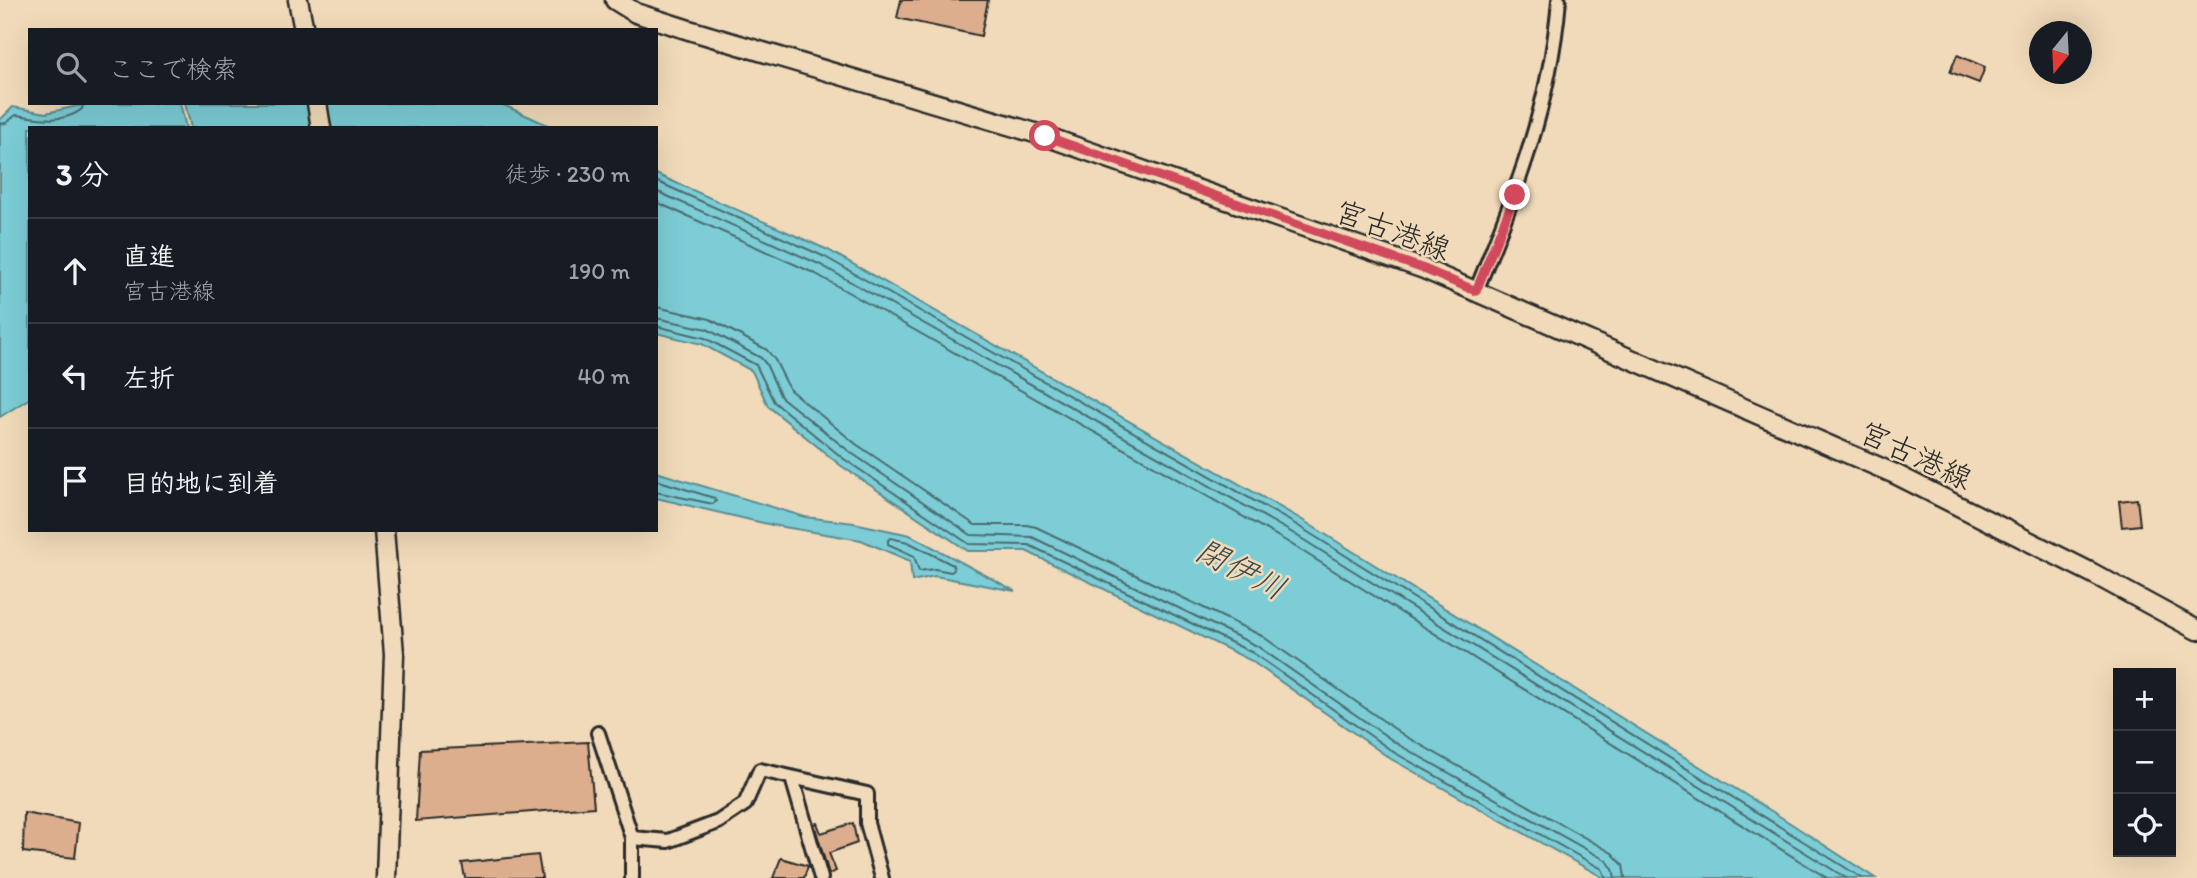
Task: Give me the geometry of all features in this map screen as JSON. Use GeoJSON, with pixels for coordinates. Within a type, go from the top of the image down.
{"type":"FeatureCollection","features":[{"type":"Feature","properties":{"kind":"main road"},"geometry":{"type":"LineString","coordinates":[[299,0],[304,28]]}},
{"type":"Feature","properties":{"kind":"main road","name":"宮古港線"},"geometry":{"type":"LineString","coordinates":[[614,0],[636,13],[676,26],[1045,136],[1424,269],[1895,474],[2092,573],[2197,630]]}},
{"type":"Feature","properties":{"kind":"main road"},"geometry":{"type":"LineString","coordinates":[[317,105],[321,126]]}},
{"type":"Feature","properties":{"kind":"main road"},"geometry":{"type":"LineString","coordinates":[[384,532],[394,653],[386,878]]}},
{"type":"Feature","properties":{"kind":"street"},"geometry":{"type":"LineString","coordinates":[[1476,291],[1515,195],[1545,98],[1556,41],[1559,0]]}},
{"type":"Feature","properties":{"kind":"street"},"geometry":{"type":"LineString","coordinates":[[597,733],[632,838],[632,878]]}},
{"type":"Feature","properties":{"kind":"street"},"geometry":{"type":"LineString","coordinates":[[632,838],[668,841],[718,822],[745,804],[760,770],[867,794],[867,823],[882,878]]}},
{"type":"Feature","properties":{"kind":"street"},"geometry":{"type":"LineString","coordinates":[[792,778],[821,878]]}},
{"type":"Feature","properties":{"kind":"water"},"geometry":{"type":"Polygon","coordinates":[[[82,105],[180,105],[186,126],[28,126],[28,399],[0,417],[0,120],[13,107],[46,113],[82,105]]]}},
{"type":"Feature","properties":{"kind":"water"},"geometry":{"type":"Polygon","coordinates":[[[185,105],[503,105],[550,126],[191,126],[185,105]]]}},
{"type":"Feature","properties":{"kind":"water","name":"閉伊川"},"geometry":{"type":"Polygon","coordinates":[[[658,175],[828,250],[1299,518],[1875,878],[1604,878],[1391,759],[1250,660],[1026,551],[968,551],[840,465],[768,406],[752,371],[702,344],[658,333],[658,175]]]}},
{"type":"Feature","properties":{"kind":"water"},"geometry":{"type":"Polygon","coordinates":[[[658,473],[805,517],[854,523],[910,535],[1015,591],[935,576],[912,581],[910,561],[861,540],[772,525],[658,498],[658,473]]]}},
{"type":"Feature","properties":{"kind":"building"},"geometry":{"type":"Polygon","coordinates":[[[901,0],[988,0],[981,36],[897,18],[901,0]]]}},
{"type":"Feature","properties":{"kind":"building"},"geometry":{"type":"Polygon","coordinates":[[[1957,55],[1985,67],[1979,83],[1950,72],[1957,55]]]}},
{"type":"Feature","properties":{"kind":"building"},"geometry":{"type":"Polygon","coordinates":[[[2137,499],[2140,525],[2122,527],[2119,501],[2137,499]]]}},
{"type":"Feature","properties":{"kind":"building"},"geometry":{"type":"Polygon","coordinates":[[[588,742],[594,807],[416,821],[420,750],[588,742]]]}},
{"type":"Feature","properties":{"kind":"building"},"geometry":{"type":"Polygon","coordinates":[[[24,813],[79,823],[75,858],[23,852],[24,813]]]}},
{"type":"Feature","properties":{"kind":"building"},"geometry":{"type":"Polygon","coordinates":[[[817,823],[821,833],[853,823],[857,843],[829,853],[836,871],[829,874],[814,824],[817,823]]]}},
{"type":"Feature","properties":{"kind":"building"},"geometry":{"type":"Polygon","coordinates":[[[538,855],[542,878],[465,878],[462,863],[538,855]]]}},
{"type":"Feature","properties":{"kind":"building"},"geometry":{"type":"Polygon","coordinates":[[[781,858],[808,866],[804,878],[773,878],[781,858]]]}},
{"type":"Feature","properties":{"kind":"route"},"geometry":{"type":"LineString","coordinates":[[1045,136],[1424,269],[1476,291],[1515,195]]}}]}
